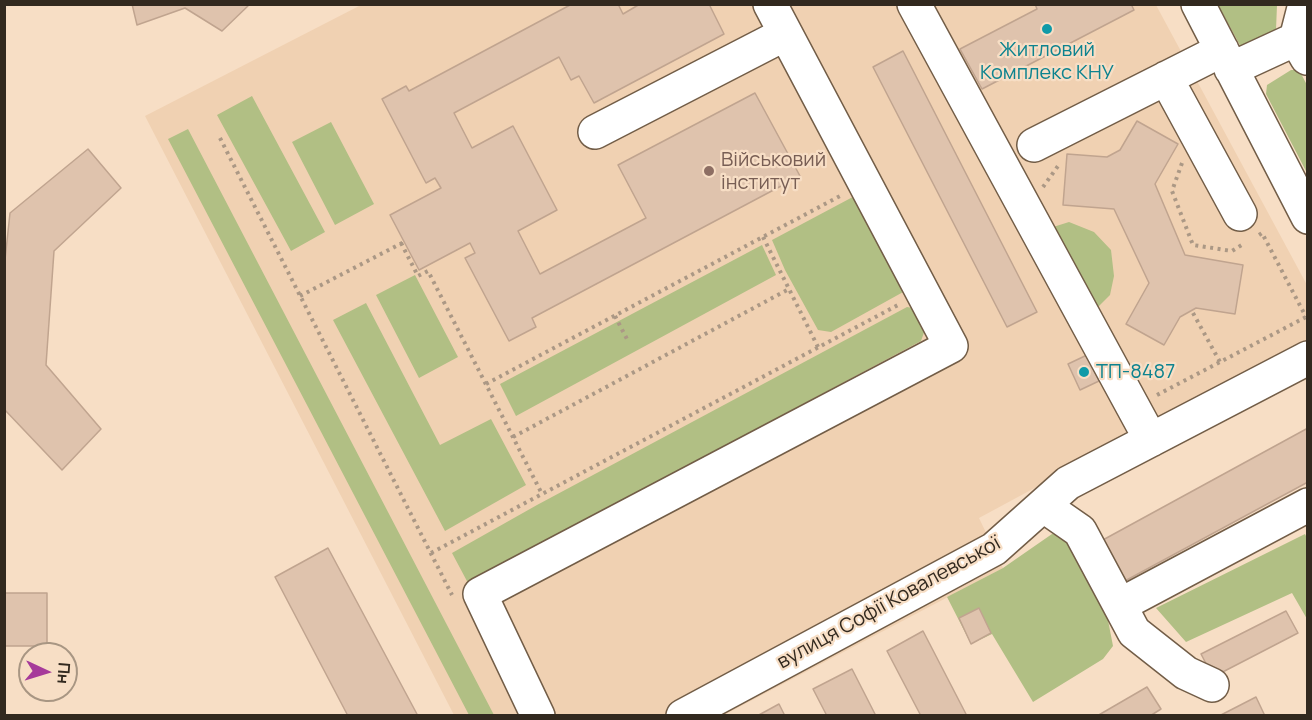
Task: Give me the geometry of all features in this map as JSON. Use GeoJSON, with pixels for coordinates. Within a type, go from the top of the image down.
{"type":"FeatureCollection","features":[{"type":"Feature","properties":{"kind":"street"},"geometry":{"type":"LineString","coordinates":[[537,716],[480,594],[951,346],[770,4]]}},
{"type":"Feature","properties":{"kind":"street"},"geometry":{"type":"LineString","coordinates":[[914,4],[1151,440]]}},
{"type":"Feature","properties":{"kind":"street"},"geometry":{"type":"LineString","coordinates":[[1198,4],[1308,217]]}},
{"type":"Feature","properties":{"kind":"street"},"geometry":{"type":"LineString","coordinates":[[1034,145],[1167,78],[1227,60],[1302,49],[1305,4]]}},
{"type":"Feature","properties":{"kind":"street"},"geometry":{"type":"LineString","coordinates":[[595,132],[785,33]]}},
{"type":"Feature","properties":{"kind":"street"},"geometry":{"type":"LineString","coordinates":[[1167,78],[1240,214]]}},
{"type":"Feature","properties":{"kind":"street","name":"вулиця Софії Ковалевської"},"geometry":{"type":"LineString","coordinates":[[682,716],[994,549],[1068,483],[1308,358]]}},
{"type":"Feature","properties":{"kind":"street"},"geometry":{"type":"LineString","coordinates":[[1044,506],[1080,531],[1134,632],[1186,673],[1212,685]]}},
{"type":"Feature","properties":{"kind":"street"},"geometry":{"type":"LineString","coordinates":[[1120,605],[1308,506]]}},
{"type":"Feature","properties":{"kind":"path"},"geometry":{"type":"LineString","coordinates":[[220,138],[457,604]]}},
{"type":"Feature","properties":{"kind":"path"},"geometry":{"type":"LineString","coordinates":[[486,384],[864,183]]}},
{"type":"Feature","properties":{"kind":"path"},"geometry":{"type":"LineString","coordinates":[[763,237],[818,347]]}},
{"type":"Feature","properties":{"kind":"path"},"geometry":{"type":"LineString","coordinates":[[300,296],[403,242],[418,276],[428,272],[542,494]]}},
{"type":"Feature","properties":{"kind":"path"},"geometry":{"type":"LineString","coordinates":[[513,437],[789,289]]}},
{"type":"Feature","properties":{"kind":"path"},"geometry":{"type":"LineString","coordinates":[[431,553],[922,292]]}},
{"type":"Feature","properties":{"kind":"path"},"geometry":{"type":"LineString","coordinates":[[1193,313],[1220,362]]}},
{"type":"Feature","properties":{"kind":"path"},"geometry":{"type":"LineString","coordinates":[[615,316],[628,341]]}},
{"type":"Feature","properties":{"kind":"path"},"geometry":{"type":"LineString","coordinates":[[1133,408],[1308,316]]}},
{"type":"Feature","properties":{"kind":"shaded area"},"geometry":{"type":"Polygon","coordinates":[[[361,5],[1156,5],[1307,285],[1307,341],[979,518],[1003,568],[724,715],[454,715],[145,116],[361,5]]]}},
{"type":"Feature","properties":{"kind":"green space"},"geometry":{"type":"Polygon","coordinates":[[[1218,5],[1277,5],[1276,30],[1242,49],[1218,5]]]}},
{"type":"Feature","properties":{"kind":"green space"},"geometry":{"type":"Polygon","coordinates":[[[1291,70],[1299,70],[1307,85],[1307,173],[1266,94],[1267,85],[1291,70]]]}},
{"type":"Feature","properties":{"kind":"green space"},"geometry":{"type":"Polygon","coordinates":[[[252,96],[325,232],[291,251],[217,115],[252,96]]]}},
{"type":"Feature","properties":{"kind":"green space"},"geometry":{"type":"Polygon","coordinates":[[[331,122],[374,204],[335,225],[292,142],[331,122]]]}},
{"type":"Feature","properties":{"kind":"green space"},"geometry":{"type":"Polygon","coordinates":[[[188,129],[494,715],[469,715],[168,139],[188,129]]]}},
{"type":"Feature","properties":{"kind":"green space"},"geometry":{"type":"Polygon","coordinates":[[[864,191],[914,286],[831,332],[818,330],[785,270],[772,240],[864,191]]]}},
{"type":"Feature","properties":{"kind":"green space"},"geometry":{"type":"Polygon","coordinates":[[[1069,222],[1094,232],[1111,250],[1114,276],[1110,295],[1094,311],[1050,228],[1069,222]]]}},
{"type":"Feature","properties":{"kind":"green space"},"geometry":{"type":"Polygon","coordinates":[[[762,245],[776,275],[516,416],[500,384],[762,245]]]}},
{"type":"Feature","properties":{"kind":"green space"},"geometry":{"type":"Polygon","coordinates":[[[415,275],[458,357],[419,378],[376,295],[415,275]]]}},
{"type":"Feature","properties":{"kind":"green space"},"geometry":{"type":"Polygon","coordinates":[[[366,303],[440,445],[491,419],[526,485],[445,531],[333,320],[366,303]]]}},
{"type":"Feature","properties":{"kind":"green space"},"geometry":{"type":"Polygon","coordinates":[[[907,307],[919,309],[927,324],[921,341],[468,583],[452,553],[907,307]]]}},
{"type":"Feature","properties":{"kind":"green space"},"geometry":{"type":"Polygon","coordinates":[[[1052,534],[1072,536],[1107,615],[1113,646],[1103,659],[1033,702],[992,634],[971,644],[947,597],[1003,568],[1052,534]]]}},
{"type":"Feature","properties":{"kind":"green space"},"geometry":{"type":"Polygon","coordinates":[[[1305,534],[1308,540],[1307,619],[1292,593],[1186,642],[1156,608],[1305,534]]]}},
{"type":"Feature","properties":{"kind":"building"},"geometry":{"type":"Polygon","coordinates":[[[132,4],[250,4],[222,31],[185,8],[137,25],[132,4]]]}},
{"type":"Feature","properties":{"kind":"building","name":"Військовий інститут"},"geometry":{"type":"Polygon","coordinates":[[[572,4],[618,4],[623,14],[640,4],[709,4],[724,34],[594,103],[579,76],[571,80],[559,57],[454,113],[472,148],[513,126],[557,210],[518,231],[540,274],[646,218],[618,165],[755,93],[800,176],[532,318],[536,327],[509,341],[465,258],[475,253],[470,243],[419,270],[390,215],[441,188],[435,178],[426,183],[382,99],[406,86],[409,91],[572,4]]]}},
{"type":"Feature","properties":{"kind":"building","name":"Житловий Комплекс КНУ"},"geometry":{"type":"Polygon","coordinates":[[[1035,4],[1131,4],[1134,10],[982,89],[960,49],[1037,9],[1035,4]]]}},
{"type":"Feature","properties":{"kind":"building"},"geometry":{"type":"Polygon","coordinates":[[[903,51],[1037,312],[1007,327],[873,67],[903,51]]]}},
{"type":"Feature","properties":{"kind":"building"},"geometry":{"type":"Polygon","coordinates":[[[1137,121],[1178,144],[1155,184],[1185,255],[1243,265],[1235,314],[1196,308],[1180,317],[1164,345],[1126,324],[1149,283],[1114,209],[1063,205],[1067,154],[1107,157],[1120,150],[1137,121]]]}},
{"type":"Feature","properties":{"kind":"building"},"geometry":{"type":"Polygon","coordinates":[[[88,149],[121,188],[54,251],[46,365],[101,429],[62,470],[4,409],[4,269],[10,213],[88,149]]]}},
{"type":"Feature","properties":{"kind":"building","name":"ТП-8487"},"geometry":{"type":"Polygon","coordinates":[[[1087,355],[1099,381],[1080,390],[1068,364],[1087,355]]]}},
{"type":"Feature","properties":{"kind":"building"},"geometry":{"type":"Polygon","coordinates":[[[1308,428],[1308,482],[1123,582],[1101,541],[1308,428]]]}},
{"type":"Feature","properties":{"kind":"building"},"geometry":{"type":"Polygon","coordinates":[[[328,548],[418,716],[348,716],[275,577],[328,548]]]}},
{"type":"Feature","properties":{"kind":"building"},"geometry":{"type":"Polygon","coordinates":[[[4,593],[47,593],[47,642],[18,642],[18,646],[4,646],[4,593]]]}},
{"type":"Feature","properties":{"kind":"building"},"geometry":{"type":"Polygon","coordinates":[[[979,608],[991,633],[971,644],[959,618],[979,608]]]}},
{"type":"Feature","properties":{"kind":"building"},"geometry":{"type":"Polygon","coordinates":[[[1286,611],[1298,633],[1213,677],[1201,654],[1286,611]]]}},
{"type":"Feature","properties":{"kind":"building"},"geometry":{"type":"Polygon","coordinates":[[[923,631],[967,716],[921,716],[887,651],[923,631]]]}},
{"type":"Feature","properties":{"kind":"building"},"geometry":{"type":"Polygon","coordinates":[[[852,669],[876,716],[827,716],[813,689],[852,669]]]}},
{"type":"Feature","properties":{"kind":"building"},"geometry":{"type":"Polygon","coordinates":[[[1147,687],[1161,709],[1150,716],[1097,716],[1147,687]]]}},
{"type":"Feature","properties":{"kind":"building"},"geometry":{"type":"Polygon","coordinates":[[[1256,697],[1265,716],[1219,716],[1256,697]]]}},
{"type":"Feature","properties":{"kind":"building"},"geometry":{"type":"Polygon","coordinates":[[[779,704],[785,716],[757,716],[779,704]]]}},
{"type":"Feature","properties":{"kind":"place","name":"Житловий Комплекс КНУ"},"geometry":{"type":"Point","coordinates":[1047,29]}},
{"type":"Feature","properties":{"kind":"place","name":"Військовий інститут"},"geometry":{"type":"Point","coordinates":[709,171]}},
{"type":"Feature","properties":{"kind":"place","name":"ТП-8487"},"geometry":{"type":"Point","coordinates":[1084,372]}}]}
